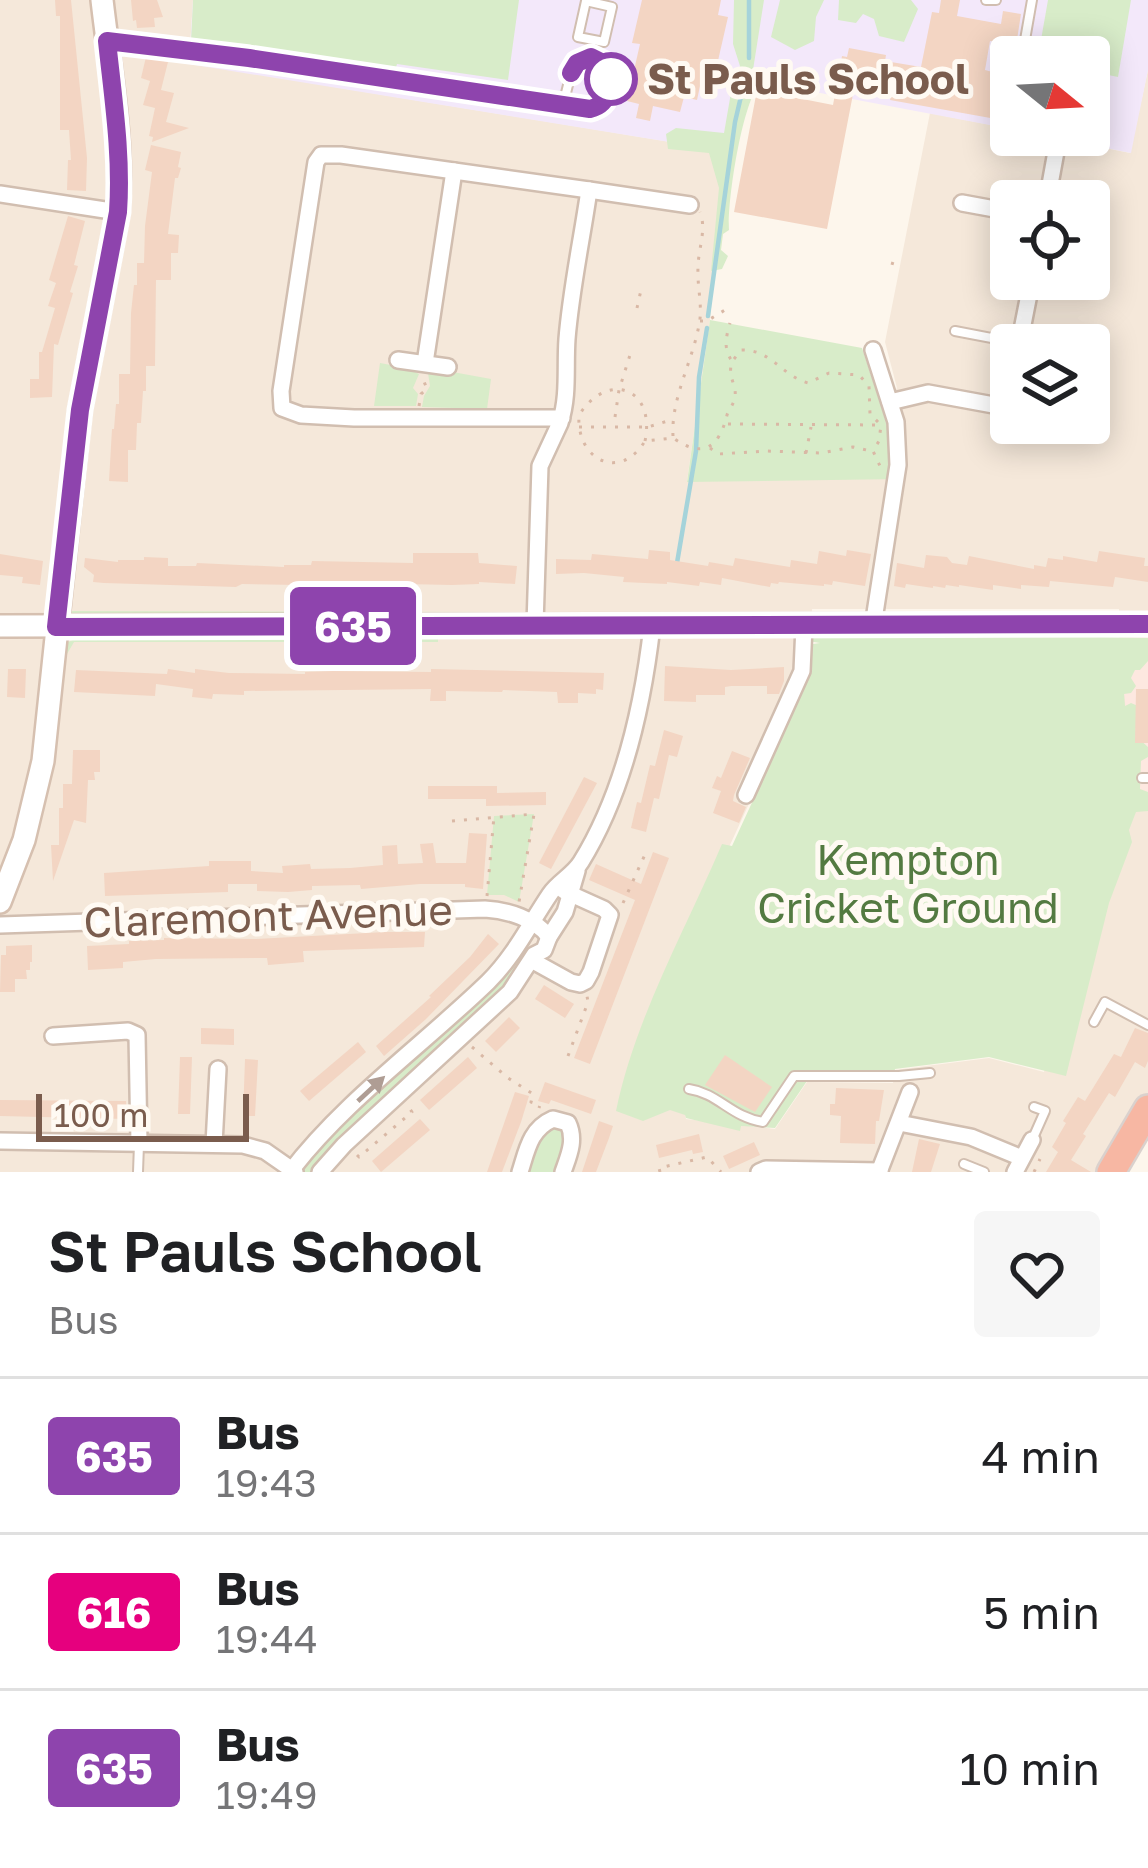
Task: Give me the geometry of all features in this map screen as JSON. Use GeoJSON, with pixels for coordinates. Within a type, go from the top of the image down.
{"type":"FeatureCollection","features":[{"type":"Feature","properties":{"kind":"highway"},"geometry":{"type":"LineString","coordinates":[[1111,1172],[1148,1109]]}},
{"type":"Feature","properties":{"kind":"street"},"geometry":{"type":"LineString","coordinates":[[0,902],[24,840],[44,761],[80,410],[118,212],[118,138],[102,0]]}},
{"type":"Feature","properties":{"kind":"street"},"geometry":{"type":"LineString","coordinates":[[561,420],[417,420],[301,415],[282,408],[316,162],[321,155],[340,155],[690,205]]}},
{"type":"Feature","properties":{"kind":"street"},"geometry":{"type":"LineString","coordinates":[[424,372],[454,172]]}},
{"type":"Feature","properties":{"kind":"street"},"geometry":{"type":"LineString","coordinates":[[535,625],[540,466],[565,405],[567,336],[590,190]]}},
{"type":"Feature","properties":{"kind":"street"},"geometry":{"type":"LineString","coordinates":[[0,194],[118,212]]}},
{"type":"Feature","properties":{"kind":"street"},"geometry":{"type":"LineString","coordinates":[[962,203],[990,208]]}},
{"type":"Feature","properties":{"kind":"street"},"geometry":{"type":"LineString","coordinates":[[873,350],[896,422],[898,465],[873,626]]}},
{"type":"Feature","properties":{"kind":"street"},"geometry":{"type":"LineString","coordinates":[[398,360],[424,372],[448,367]]}},
{"type":"Feature","properties":{"kind":"street"},"geometry":{"type":"LineString","coordinates":[[890,402],[928,393],[990,404]]}},
{"type":"Feature","properties":{"kind":"street"},"geometry":{"type":"LineString","coordinates":[[0,626],[1148,624]]}},
{"type":"Feature","properties":{"kind":"street"},"geometry":{"type":"LineString","coordinates":[[552,890],[610,915],[584,983],[571,982],[530,954],[524,933],[552,890],[577,869],[609,806],[630,740],[652,626]]}},
{"type":"Feature","properties":{"kind":"street"},"geometry":{"type":"LineString","coordinates":[[746,794],[802,671],[804,626]]}},
{"type":"Feature","properties":{"kind":"street"},"geometry":{"type":"LineString","coordinates":[[0,1142],[243,1145],[265,1151],[292,1171],[328,1128],[492,978],[544,950],[566,912],[577,869]]}},
{"type":"Feature","properties":{"kind":"street","name":"Claremont Avenue"},"geometry":{"type":"LineString","coordinates":[[0,925],[485,909],[504,910],[531,925]]}},
{"type":"Feature","properties":{"kind":"street"},"geometry":{"type":"LineString","coordinates":[[531,925],[542,928],[549,937]]}},
{"type":"Feature","properties":{"kind":"street"},"geometry":{"type":"LineString","coordinates":[[320,1172],[510,992],[530,954]]}},
{"type":"Feature","properties":{"kind":"street"},"geometry":{"type":"LineString","coordinates":[[53,1036],[128,1031],[137,1035],[139,1143]]}},
{"type":"Feature","properties":{"kind":"street"},"geometry":{"type":"LineString","coordinates":[[214,1144],[218,1069]]}},
{"type":"Feature","properties":{"kind":"street"},"geometry":{"type":"LineString","coordinates":[[762,1170],[880,1171],[910,1092]]}},
{"type":"Feature","properties":{"kind":"street"},"geometry":{"type":"LineString","coordinates":[[520,1172],[532,1135],[553,1119],[568,1123],[573,1139],[563,1172]]}},
{"type":"Feature","properties":{"kind":"street"},"geometry":{"type":"LineString","coordinates":[[899,1123],[971,1137],[1018,1165],[1032,1140]]}},
{"type":"Feature","properties":{"kind":"lane"},"geometry":{"type":"LineString","coordinates":[[986,0],[996,0]]}},
{"type":"Feature","properties":{"kind":"lane"},"geometry":{"type":"LineString","coordinates":[[1026,36],[1032,0]]}},
{"type":"Feature","properties":{"kind":"lane"},"geometry":{"type":"LineString","coordinates":[[586,1],[612,7],[604,42],[595,40],[578,37],[586,1]]}},
{"type":"Feature","properties":{"kind":"lane"},"geometry":{"type":"LineString","coordinates":[[591,57],[595,40]]}},
{"type":"Feature","properties":{"kind":"lane"},"geometry":{"type":"LineString","coordinates":[[107,41],[590,109],[605,100],[611,79],[605,64],[591,57],[577,63],[563,105]]}},
{"type":"Feature","properties":{"kind":"lane"},"geometry":{"type":"LineString","coordinates":[[955,332],[990,338]]}},
{"type":"Feature","properties":{"kind":"lane"},"geometry":{"type":"LineString","coordinates":[[1094,1022],[1105,1002],[1148,1025]]}},
{"type":"Feature","properties":{"kind":"lane"},"geometry":{"type":"LineString","coordinates":[[689,1089],[701,1091],[745,1119],[764,1122],[794,1076],[930,1073]]}},
{"type":"Feature","properties":{"kind":"lane"},"geometry":{"type":"LineString","coordinates":[[910,1092],[917,1074]]}},
{"type":"Feature","properties":{"kind":"lane"},"geometry":{"type":"LineString","coordinates":[[1032,1140],[1045,1111],[1034,1107]]}},
{"type":"Feature","properties":{"kind":"lane"},"geometry":{"type":"LineString","coordinates":[[138,1172],[139,1143]]}},
{"type":"Feature","properties":{"kind":"lane"},"geometry":{"type":"LineString","coordinates":[[964,1164],[983,1172]]}},
{"type":"Feature","properties":{"kind":"path"},"geometry":{"type":"LineString","coordinates":[[690,205],[701,212],[704,223],[698,266],[700,321],[671,420],[673,438],[701,449],[721,436],[736,395],[728,374],[741,350],[754,350],[808,383],[829,374],[859,375],[868,386],[870,414],[881,425]]}},
{"type":"Feature","properties":{"kind":"path"},"geometry":{"type":"LineString","coordinates":[[891,263],[901,266]]}},
{"type":"Feature","properties":{"kind":"path"},"geometry":{"type":"LineString","coordinates":[[638,308],[641,290]]}},
{"type":"Feature","properties":{"kind":"path"},"geometry":{"type":"LineString","coordinates":[[688,296],[699,299]]}},
{"type":"Feature","properties":{"kind":"path"},"geometry":{"type":"LineString","coordinates":[[700,321],[725,310]]}},
{"type":"Feature","properties":{"kind":"path"},"geometry":{"type":"LineString","coordinates":[[730,323],[725,342],[733,361]]}},
{"type":"Feature","properties":{"kind":"path"},"geometry":{"type":"LineString","coordinates":[[610,427],[629,356]]}},
{"type":"Feature","properties":{"kind":"path"},"geometry":{"type":"LineString","coordinates":[[417,420],[421,394],[428,389],[424,372]]}},
{"type":"Feature","properties":{"kind":"path"},"geometry":{"type":"LineString","coordinates":[[619,390],[641,403],[648,428],[638,452],[614,463],[589,454],[578,427],[579,415],[592,396],[619,390]]}},
{"type":"Feature","properties":{"kind":"path"},"geometry":{"type":"LineString","coordinates":[[615,418],[624,428]]}},
{"type":"Feature","properties":{"kind":"path"},"geometry":{"type":"LineString","coordinates":[[561,420],[578,427],[624,428],[648,428],[671,420]]}},
{"type":"Feature","properties":{"kind":"path"},"geometry":{"type":"LineString","coordinates":[[726,424],[881,425]]}},
{"type":"Feature","properties":{"kind":"path"},"geometry":{"type":"LineString","coordinates":[[873,451],[881,425]]}},
{"type":"Feature","properties":{"kind":"path"},"geometry":{"type":"LineString","coordinates":[[806,453],[811,426]]}},
{"type":"Feature","properties":{"kind":"path"},"geometry":{"type":"LineString","coordinates":[[645,441],[673,438]]}},
{"type":"Feature","properties":{"kind":"path"},"geometry":{"type":"LineString","coordinates":[[709,448],[718,454],[853,447],[873,451]]}},
{"type":"Feature","properties":{"kind":"path"},"geometry":{"type":"LineString","coordinates":[[873,451],[880,466]]}},
{"type":"Feature","properties":{"kind":"path"},"geometry":{"type":"LineString","coordinates":[[452,821],[534,814],[515,915]]}},
{"type":"Feature","properties":{"kind":"path"},"geometry":{"type":"LineString","coordinates":[[485,909],[494,816]]}},
{"type":"Feature","properties":{"kind":"path"},"geometry":{"type":"LineString","coordinates":[[610,915],[621,907],[647,850]]}},
{"type":"Feature","properties":{"kind":"path"},"geometry":{"type":"LineString","coordinates":[[568,1056],[588,1002],[584,983]]}},
{"type":"Feature","properties":{"kind":"path"},"geometry":{"type":"LineString","coordinates":[[462,1038],[533,1094],[531,1102],[540,1105],[532,1135]]}},
{"type":"Feature","properties":{"kind":"path"},"geometry":{"type":"LineString","coordinates":[[344,1145],[359,1157],[412,1112],[400,1095]]}},
{"type":"Feature","properties":{"kind":"path"},"geometry":{"type":"LineString","coordinates":[[659,1172],[658,1168],[707,1156],[721,1172]]}},
{"type":"Feature","properties":{"kind":"shaded area"},"geometry":{"type":"Polygon","coordinates":[[[0,0],[193,0],[189,63],[725,151],[710,320],[687,481],[900,478],[883,412],[897,388],[885,342],[930,113],[990,125],[990,156],[1110,156],[1110,149],[1130,153],[1148,70],[1148,1109],[1111,1172],[0,1172],[0,0]],[[812,609],[809,673],[656,1006],[635,1075],[684,1106],[686,1119],[775,1129],[807,1082],[893,1083],[895,1070],[989,1058],[1044,1072],[1119,644],[1119,609],[812,609]]]}},
{"type":"Feature","properties":{"kind":"shaded area"},"geometry":{"type":"Polygon","coordinates":[[[193,0],[1148,0],[1148,70],[1131,153],[1110,149],[1110,36],[990,36],[990,125],[741,78],[725,151],[189,64],[193,0]]]}},
{"type":"Feature","properties":{"kind":"shaded area"},"geometry":{"type":"Polygon","coordinates":[[[1119,627],[1148,627],[1148,797],[1129,798],[1119,627]]]}},
{"type":"Feature","properties":{"kind":"green space"},"geometry":{"type":"Polygon","coordinates":[[[193,0],[519,0],[508,80],[397,64],[395,71],[191,41],[193,0]]]}},
{"type":"Feature","properties":{"kind":"green space"},"geometry":{"type":"Polygon","coordinates":[[[734,0],[764,0],[753,70],[760,83],[747,110],[737,154],[729,230],[723,234],[721,250],[728,256],[722,269],[711,271],[719,188],[709,153],[668,149],[666,134],[676,128],[724,133],[740,66],[733,44],[734,0]]]}},
{"type":"Feature","properties":{"kind":"green space"},"geometry":{"type":"Polygon","coordinates":[[[780,0],[824,0],[816,17],[814,41],[795,50],[771,37],[780,0]]]}},
{"type":"Feature","properties":{"kind":"green space"},"geometry":{"type":"Polygon","coordinates":[[[839,0],[911,0],[918,9],[904,42],[879,36],[874,19],[863,14],[856,23],[838,20],[839,0]]]}},
{"type":"Feature","properties":{"kind":"green space"},"geometry":{"type":"Polygon","coordinates":[[[1048,0],[1131,0],[1118,77],[1110,75],[1110,36],[1042,36],[1048,0]]]}},
{"type":"Feature","properties":{"kind":"green space"},"geometry":{"type":"Polygon","coordinates":[[[710,320],[862,348],[901,479],[687,482],[710,320]]]}},
{"type":"Feature","properties":{"kind":"green space"},"geometry":{"type":"Polygon","coordinates":[[[380,363],[419,374],[413,388],[418,394],[416,406],[374,406],[380,363]]]}},
{"type":"Feature","properties":{"kind":"green space"},"geometry":{"type":"Polygon","coordinates":[[[447,371],[491,379],[487,409],[422,407],[430,386],[428,373],[447,371]]]}},
{"type":"Feature","properties":{"kind":"green space"},"geometry":{"type":"Polygon","coordinates":[[[65,603],[72,611],[526,612],[524,619],[82,621],[65,615],[65,603]]]}},
{"type":"Feature","properties":{"kind":"green space","name":"Kempton Cricket Ground"},"geometry":{"type":"Polygon","coordinates":[[[1028,630],[1057,636],[1148,638],[1148,661],[1135,670],[1131,678],[1136,686],[1124,694],[1125,706],[1138,706],[1138,738],[1148,747],[1148,757],[1141,761],[1140,789],[1148,792],[1148,811],[1136,812],[1129,830],[1132,842],[1109,903],[1066,1076],[989,1057],[895,1069],[893,1082],[807,1081],[775,1128],[741,1126],[740,1131],[670,1110],[643,1121],[616,1111],[635,1042],[662,975],[722,844],[732,846],[813,644],[820,643],[808,641],[811,637],[885,634],[924,638],[946,633],[976,638],[1028,630]]]}},
{"type":"Feature","properties":{"kind":"green space"},"geometry":{"type":"Polygon","coordinates":[[[438,637],[438,642],[74,642],[67,654],[61,653],[66,643],[77,638],[438,637]]]}},
{"type":"Feature","properties":{"kind":"green space"},"geometry":{"type":"Polygon","coordinates":[[[534,814],[519,902],[504,895],[487,895],[494,816],[534,814]]]}},
{"type":"Feature","properties":{"kind":"green space"},"geometry":{"type":"Polygon","coordinates":[[[510,955],[528,968],[320,1172],[292,1169],[510,955]]]}},
{"type":"Feature","properties":{"kind":"green space"},"geometry":{"type":"Polygon","coordinates":[[[568,1123],[563,1172],[520,1172],[538,1127],[568,1123]]]}},
{"type":"Feature","properties":{"kind":"building"},"geometry":{"type":"Polygon","coordinates":[[[55,0],[71,0],[86,191],[67,190],[71,160],[69,130],[60,130],[60,16],[56,16],[55,0]]]}},
{"type":"Feature","properties":{"kind":"building"},"geometry":{"type":"Polygon","coordinates":[[[131,0],[157,0],[163,17],[154,18],[155,27],[137,28],[131,0]]]}},
{"type":"Feature","properties":{"kind":"building"},"geometry":{"type":"Polygon","coordinates":[[[642,0],[721,0],[718,15],[728,17],[717,65],[705,63],[697,100],[684,97],[680,112],[653,106],[650,121],[636,118],[639,104],[627,101],[640,44],[632,43],[642,0]]]}},
{"type":"Feature","properties":{"kind":"building"},"geometry":{"type":"Polygon","coordinates":[[[941,0],[960,0],[957,16],[1001,24],[1003,11],[1021,14],[1018,36],[990,36],[985,70],[990,71],[990,118],[854,89],[827,229],[734,212],[757,90],[833,105],[842,56],[847,57],[849,48],[921,67],[932,12],[939,13],[941,0]]]}},
{"type":"Feature","properties":{"kind":"building"},"geometry":{"type":"Polygon","coordinates":[[[146,57],[168,62],[161,90],[174,93],[166,122],[189,128],[152,142],[155,108],[143,105],[150,81],[141,78],[146,57]]]}},
{"type":"Feature","properties":{"kind":"building"},"geometry":{"type":"Polygon","coordinates":[[[151,145],[181,152],[168,234],[179,235],[178,253],[171,253],[171,280],[156,280],[155,366],[146,366],[136,450],[128,450],[128,482],[109,481],[119,374],[130,374],[134,285],[137,263],[144,263],[152,172],[145,170],[151,145]]]}},
{"type":"Feature","properties":{"kind":"building"},"geometry":{"type":"Polygon","coordinates":[[[68,216],[85,221],[74,265],[78,266],[73,293],[58,345],[54,344],[52,397],[30,398],[30,379],[39,379],[39,352],[55,308],[48,306],[56,283],[49,280],[68,216]]]}},
{"type":"Feature","properties":{"kind":"building"},"geometry":{"type":"Polygon","coordinates":[[[649,550],[670,552],[670,560],[708,566],[709,562],[733,566],[735,558],[790,567],[791,560],[817,564],[819,551],[871,554],[865,586],[833,581],[824,586],[779,582],[770,587],[722,578],[721,585],[700,582],[699,586],[556,574],[556,559],[591,560],[592,554],[648,559],[649,550]]]}},
{"type":"Feature","properties":{"kind":"building"},"geometry":{"type":"Polygon","coordinates":[[[1099,551],[1145,558],[1148,582],[1115,577],[1113,587],[1050,581],[1049,587],[993,585],[993,590],[959,585],[894,586],[897,563],[924,568],[926,555],[967,565],[969,556],[1034,569],[1034,565],[1046,567],[1048,558],[1063,560],[1063,556],[1097,562],[1099,551]]]}},
{"type":"Feature","properties":{"kind":"building"},"geometry":{"type":"Polygon","coordinates":[[[413,553],[478,553],[479,563],[517,566],[515,584],[236,587],[104,583],[93,582],[94,575],[84,567],[85,558],[118,562],[144,557],[168,558],[168,566],[413,563],[413,553]]]}},
{"type":"Feature","properties":{"kind":"building"},"geometry":{"type":"Polygon","coordinates":[[[0,554],[43,561],[40,585],[22,583],[23,577],[0,575],[0,554]]]}},
{"type":"Feature","properties":{"kind":"building"},"geometry":{"type":"Polygon","coordinates":[[[665,666],[784,667],[784,681],[779,694],[767,694],[767,686],[731,686],[725,687],[725,695],[696,695],[696,702],[664,701],[665,666]]]}},
{"type":"Feature","properties":{"kind":"building"},"geometry":{"type":"Polygon","coordinates":[[[8,669],[26,669],[25,698],[7,697],[8,669]]]}},
{"type":"Feature","properties":{"kind":"building"},"geometry":{"type":"Polygon","coordinates":[[[168,669],[195,673],[195,669],[305,674],[431,669],[604,673],[603,690],[578,693],[578,703],[558,703],[557,692],[503,690],[446,691],[446,701],[430,701],[431,689],[244,691],[244,695],[213,694],[212,699],[192,697],[193,689],[156,684],[155,696],[74,692],[76,670],[167,674],[168,669]]]}},
{"type":"Feature","properties":{"kind":"building"},"geometry":{"type":"Polygon","coordinates":[[[1136,689],[1148,689],[1148,743],[1135,743],[1136,689]]]}},
{"type":"Feature","properties":{"kind":"building"},"geometry":{"type":"Polygon","coordinates":[[[664,730],[683,736],[677,757],[669,755],[646,832],[631,828],[664,730]]]}},
{"type":"Feature","properties":{"kind":"building"},"geometry":{"type":"Polygon","coordinates":[[[73,750],[100,750],[100,772],[94,772],[95,780],[88,780],[86,823],[74,820],[53,881],[51,845],[59,845],[59,808],[63,808],[63,784],[72,784],[73,750]]]}},
{"type":"Feature","properties":{"kind":"building"},"geometry":{"type":"Polygon","coordinates":[[[732,751],[750,758],[734,795],[733,801],[746,807],[739,823],[713,813],[721,791],[712,788],[732,751]]]}},
{"type":"Feature","properties":{"kind":"building"},"geometry":{"type":"Polygon","coordinates":[[[584,777],[597,783],[551,869],[539,863],[584,777]]]}},
{"type":"Feature","properties":{"kind":"building"},"geometry":{"type":"Polygon","coordinates":[[[428,786],[546,792],[546,805],[486,806],[486,799],[428,799],[428,786]]]}},
{"type":"Feature","properties":{"kind":"building"},"geometry":{"type":"Polygon","coordinates":[[[469,833],[487,834],[483,889],[420,884],[361,889],[360,885],[312,886],[312,890],[288,892],[257,891],[257,884],[228,884],[228,892],[105,896],[104,873],[209,866],[209,861],[251,861],[251,871],[283,873],[282,866],[350,868],[383,865],[382,846],[397,845],[398,864],[423,863],[420,844],[433,843],[436,863],[466,863],[469,833]]]}},
{"type":"Feature","properties":{"kind":"building"},"geometry":{"type":"Polygon","coordinates":[[[653,852],[669,858],[590,1064],[574,1058],[635,900],[589,880],[596,864],[641,884],[653,852]]]}},
{"type":"Feature","properties":{"kind":"building"},"geometry":{"type":"Polygon","coordinates":[[[425,932],[424,947],[303,951],[304,962],[268,965],[267,958],[156,959],[123,962],[123,968],[88,970],[87,946],[164,938],[425,932]]]}},
{"type":"Feature","properties":{"kind":"building"},"geometry":{"type":"Polygon","coordinates":[[[488,934],[499,944],[384,1056],[376,1046],[431,997],[488,934]]]}},
{"type":"Feature","properties":{"kind":"building"},"geometry":{"type":"Polygon","coordinates":[[[32,945],[27,979],[15,979],[15,992],[0,992],[1,955],[6,955],[6,946],[32,945]]]}},
{"type":"Feature","properties":{"kind":"building"},"geometry":{"type":"Polygon","coordinates":[[[544,985],[574,1004],[565,1018],[535,999],[544,985]]]}},
{"type":"Feature","properties":{"kind":"building"},"geometry":{"type":"Polygon","coordinates":[[[509,1017],[520,1028],[496,1052],[485,1041],[509,1017]]]}},
{"type":"Feature","properties":{"kind":"building"},"geometry":{"type":"Polygon","coordinates":[[[201,1028],[234,1029],[234,1045],[201,1044],[201,1028]]]}},
{"type":"Feature","properties":{"kind":"building"},"geometry":{"type":"Polygon","coordinates":[[[1135,1028],[1148,1033],[1145,1068],[1135,1062],[1115,1097],[1109,1093],[1071,1160],[1091,1172],[1046,1172],[1058,1152],[1052,1147],[1063,1121],[1078,1097],[1085,1101],[1114,1054],[1121,1057],[1135,1028]]]}},
{"type":"Feature","properties":{"kind":"building"},"geometry":{"type":"Polygon","coordinates":[[[358,1042],[366,1052],[309,1101],[300,1091],[358,1042]]]}},
{"type":"Feature","properties":{"kind":"building"},"geometry":{"type":"Polygon","coordinates":[[[725,1055],[772,1087],[755,1112],[705,1085],[725,1055]]]}},
{"type":"Feature","properties":{"kind":"building"},"geometry":{"type":"Polygon","coordinates":[[[180,1057],[192,1057],[190,1114],[178,1114],[180,1057]]]}},
{"type":"Feature","properties":{"kind":"building"},"geometry":{"type":"Polygon","coordinates":[[[468,1057],[477,1068],[429,1110],[420,1100],[468,1057]]]}},
{"type":"Feature","properties":{"kind":"building"},"geometry":{"type":"Polygon","coordinates":[[[245,1059],[258,1060],[255,1116],[243,1116],[245,1059]]]}},
{"type":"Feature","properties":{"kind":"building"},"geometry":{"type":"Polygon","coordinates":[[[545,1082],[596,1100],[591,1114],[551,1100],[549,1104],[538,1101],[545,1082]]]}},
{"type":"Feature","properties":{"kind":"building"},"geometry":{"type":"Polygon","coordinates":[[[836,1088],[884,1090],[875,1144],[840,1143],[841,1116],[830,1115],[836,1088]]]}},
{"type":"Feature","properties":{"kind":"building"},"geometry":{"type":"Polygon","coordinates":[[[515,1092],[529,1096],[521,1122],[502,1172],[487,1172],[515,1092]]]}},
{"type":"Feature","properties":{"kind":"building"},"geometry":{"type":"Polygon","coordinates":[[[0,1100],[126,1101],[127,1119],[0,1116],[0,1100]]]}},
{"type":"Feature","properties":{"kind":"building"},"geometry":{"type":"Polygon","coordinates":[[[420,1119],[430,1130],[381,1172],[372,1161],[420,1119]]]}},
{"type":"Feature","properties":{"kind":"building"},"geometry":{"type":"Polygon","coordinates":[[[599,1121],[613,1126],[596,1172],[582,1172],[599,1121]]]}},
{"type":"Feature","properties":{"kind":"building"},"geometry":{"type":"Polygon","coordinates":[[[699,1134],[703,1152],[659,1158],[656,1145],[699,1134]]]}},
{"type":"Feature","properties":{"kind":"building"},"geometry":{"type":"Polygon","coordinates":[[[919,1139],[940,1144],[931,1172],[912,1172],[919,1139]]]}},
{"type":"Feature","properties":{"kind":"building"},"geometry":{"type":"Polygon","coordinates":[[[754,1142],[760,1155],[729,1169],[723,1156],[754,1142]]]}},
{"type":"Feature","properties":{"kind":"waterway"},"geometry":{"type":"LineString","coordinates":[[749,0],[749,58]]}},
{"type":"Feature","properties":{"kind":"waterway"},"geometry":{"type":"LineString","coordinates":[[708,316],[746,75]]}},
{"type":"Feature","properties":{"kind":"waterway"},"geometry":{"type":"LineString","coordinates":[[677,563],[696,451],[699,377],[707,328]]}},
{"type":"Feature","properties":{"kind":"bus line","name":"635"},"geometry":{"type":"LineString","coordinates":[[571,73],[577,63],[591,57],[605,64],[611,79],[600,106],[590,109],[107,41],[118,138],[118,212],[80,410],[56,627],[1148,624]]}},
{"type":"Feature","properties":{"kind":"place","name":"St Pauls School"},"geometry":{"type":"Point","coordinates":[611,79]}}]}
